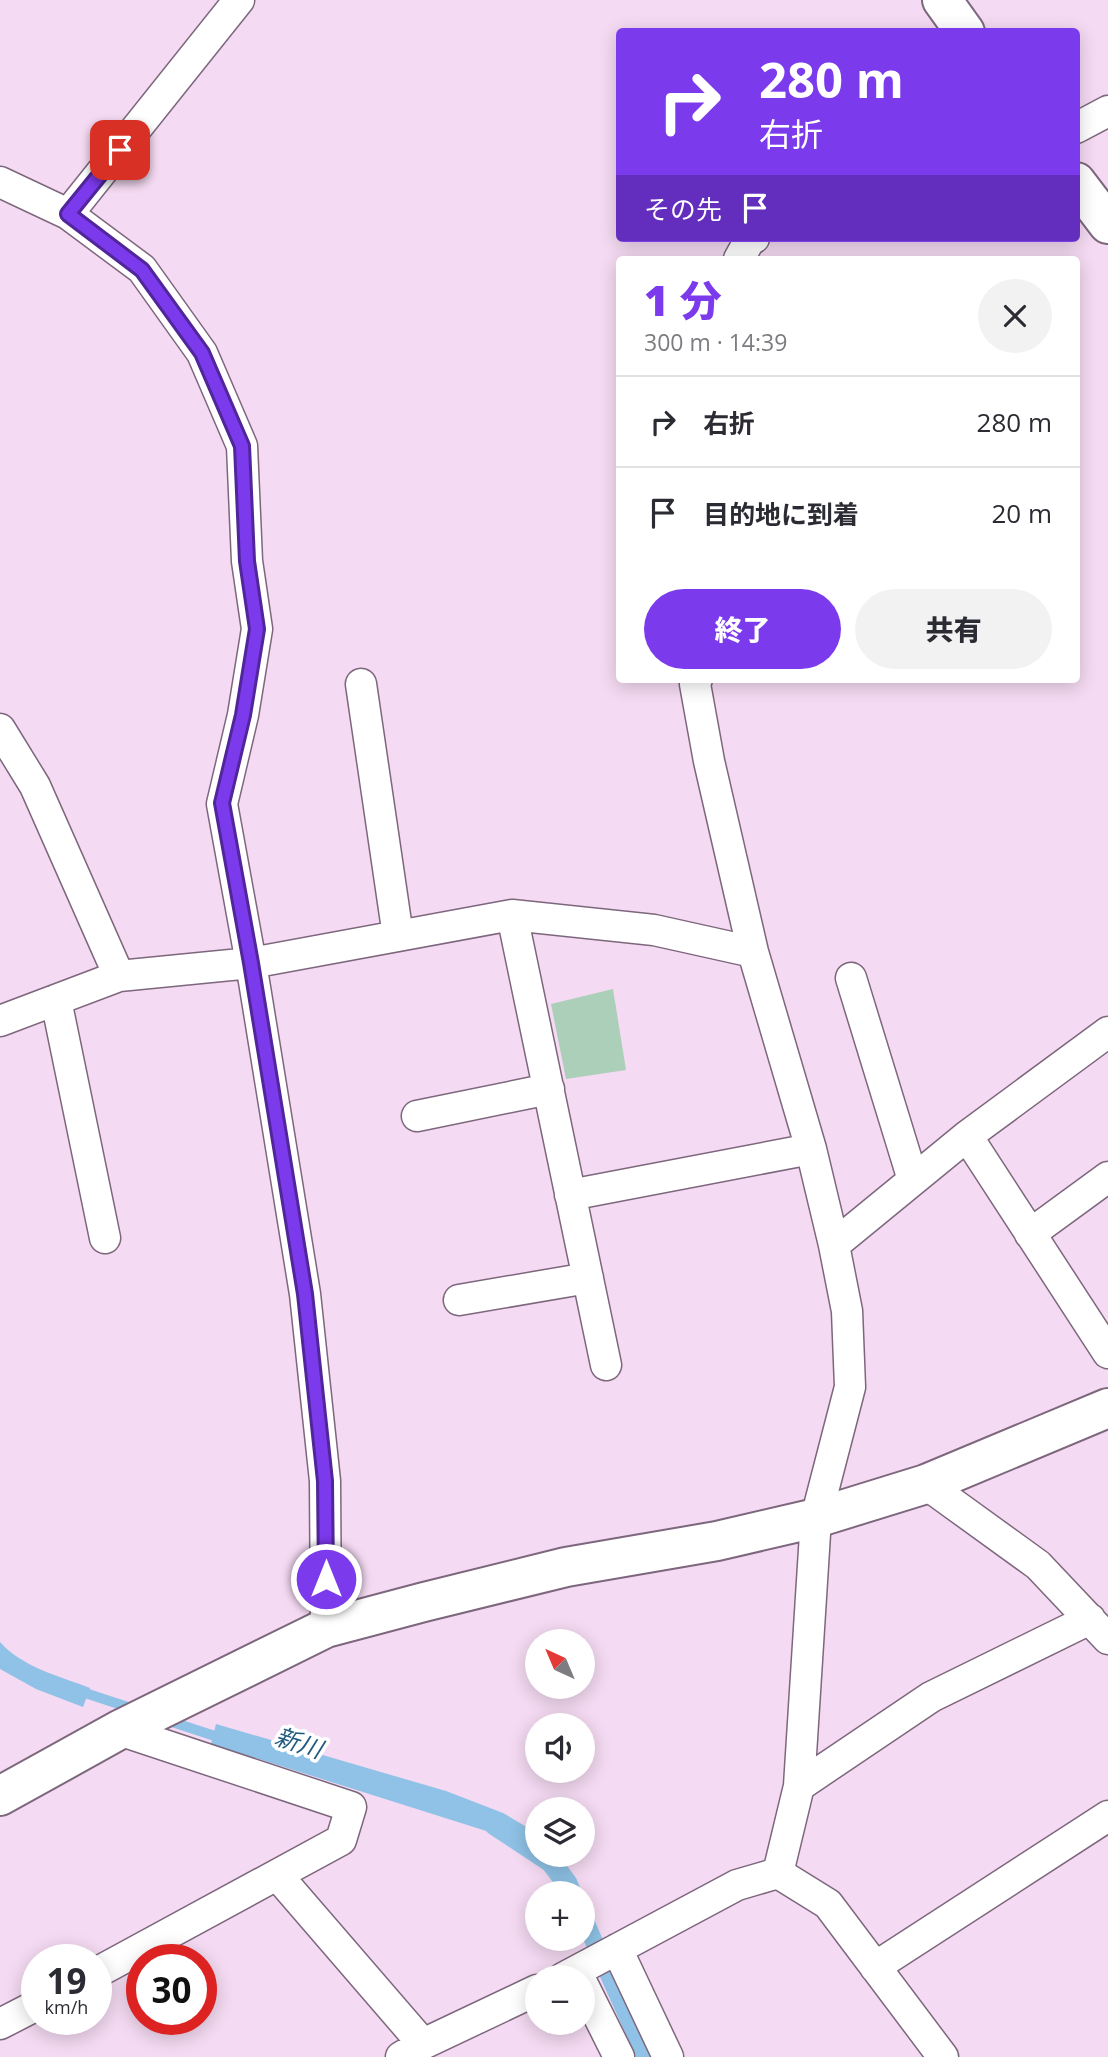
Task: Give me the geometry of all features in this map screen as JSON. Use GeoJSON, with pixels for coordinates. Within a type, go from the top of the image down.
{"type":"FeatureCollection","features":[{"type":"Feature","properties":{"kind":"street"},"geometry":{"type":"LineString","coordinates":[[68,214],[239,0]]}},
{"type":"Feature","properties":{"kind":"street"},"geometry":{"type":"LineString","coordinates":[[942,0],[962,28]]}},
{"type":"Feature","properties":{"kind":"street"},"geometry":{"type":"LineString","coordinates":[[1080,126],[1108,111]]}},
{"type":"Feature","properties":{"kind":"street"},"geometry":{"type":"LineString","coordinates":[[0,182],[68,214],[142,270],[202,353],[242,446],[247,561],[257,629],[243,715],[222,803],[307,1307],[325,1481],[326,1628]]}},
{"type":"Feature","properties":{"kind":"street"},"geometry":{"type":"LineString","coordinates":[[1080,187],[1108,224]]}},
{"type":"Feature","properties":{"kind":"street"},"geometry":{"type":"LineString","coordinates":[[695,683],[709,761],[753,952],[811,1149],[834,1245],[846,1311],[850,1387],[816,1518],[799,1786],[778,1872]]}},
{"type":"Feature","properties":{"kind":"street"},"geometry":{"type":"LineString","coordinates":[[361,684],[398,936]]}},
{"type":"Feature","properties":{"kind":"street"},"geometry":{"type":"LineString","coordinates":[[0,729],[35,786],[119,976]]}},
{"type":"Feature","properties":{"kind":"street"},"geometry":{"type":"LineString","coordinates":[[0,1021],[119,976],[251,963],[512,915],[654,930],[753,952]]}},
{"type":"Feature","properties":{"kind":"street"},"geometry":{"type":"LineString","coordinates":[[512,915],[606,1365]]}},
{"type":"Feature","properties":{"kind":"street"},"geometry":{"type":"LineString","coordinates":[[851,978],[913,1180]]}},
{"type":"Feature","properties":{"kind":"street"},"geometry":{"type":"LineString","coordinates":[[56,1000],[105,1238]]}},
{"type":"Feature","properties":{"kind":"street"},"geometry":{"type":"LineString","coordinates":[[834,1245],[967,1136],[1106,1038]]}},
{"type":"Feature","properties":{"kind":"street"},"geometry":{"type":"LineString","coordinates":[[417,1116],[549,1089]]}},
{"type":"Feature","properties":{"kind":"street"},"geometry":{"type":"LineString","coordinates":[[967,1136],[1108,1353]]}},
{"type":"Feature","properties":{"kind":"street"},"geometry":{"type":"LineString","coordinates":[[570,1195],[811,1149]]}},
{"type":"Feature","properties":{"kind":"street"},"geometry":{"type":"LineString","coordinates":[[1030,1234],[1108,1177]]}},
{"type":"Feature","properties":{"kind":"street"},"geometry":{"type":"LineString","coordinates":[[459,1300],[588,1278]]}},
{"type":"Feature","properties":{"kind":"street"},"geometry":{"type":"LineString","coordinates":[[0,1796],[119,1730],[326,1628],[566,1567],[717,1541],[816,1518],[926,1484],[1108,1408]]}},
{"type":"Feature","properties":{"kind":"street"},"geometry":{"type":"LineString","coordinates":[[799,1786],[931,1697],[1099,1629],[1038,1565],[926,1484]]}},
{"type":"Feature","properties":{"kind":"street"},"geometry":{"type":"LineString","coordinates":[[112,1964],[341,1840],[351,1807],[119,1730]]}},
{"type":"Feature","properties":{"kind":"street"},"geometry":{"type":"LineString","coordinates":[[875,1967],[1108,1816]]}},
{"type":"Feature","properties":{"kind":"street"},"geometry":{"type":"LineString","coordinates":[[594,1965],[617,1949],[737,1885],[778,1872]]}},
{"type":"Feature","properties":{"kind":"street"},"geometry":{"type":"LineString","coordinates":[[778,1872],[828,1904],[943,2057]]}},
{"type":"Feature","properties":{"kind":"street"},"geometry":{"type":"LineString","coordinates":[[278,1876],[412,2051],[525,1996]]}},
{"type":"Feature","properties":{"kind":"street"},"geometry":{"type":"LineString","coordinates":[[617,1949],[668,2057]]}},
{"type":"Feature","properties":{"kind":"street"},"geometry":{"type":"LineString","coordinates":[[0,2024],[21,2013]]}},
{"type":"Feature","properties":{"kind":"street"},"geometry":{"type":"LineString","coordinates":[[595,2015],[618,2057]]}},
{"type":"Feature","properties":{"kind":"green space"},"geometry":{"type":"Polygon","coordinates":[[[613,989],[626,1070],[566,1079],[551,1004],[613,989]]]}},
{"type":"Feature","properties":{"kind":"water"},"geometry":{"type":"Polygon","coordinates":[[[0,1642],[30,1664],[90,1688],[83,1707],[36,1689],[0,1669],[0,1642]]]}},
{"type":"Feature","properties":{"kind":"water"},"geometry":{"type":"Polygon","coordinates":[[[216,1724],[446,1791],[503,1813],[525,1826],[525,1847],[515,1840],[211,1744],[216,1724]]]}},
{"type":"Feature","properties":{"kind":"water"},"geometry":{"type":"Polygon","coordinates":[[[542,1867],[568,1867],[577,1881],[552,1881],[542,1867]]]}},
{"type":"Feature","properties":{"kind":"water"},"geometry":{"type":"Polygon","coordinates":[[[595,1922],[654,2057],[636,2057],[588,1951],[595,1951],[595,1922]]]}},
{"type":"Feature","properties":{"kind":"waterway","name":"新川"},"geometry":{"type":"LineString","coordinates":[[76,1690],[137,1710]]}},
{"type":"Feature","properties":{"kind":"waterway","name":"新川"},"geometry":{"type":"LineString","coordinates":[[166,1720],[224,1739]]}},
{"type":"Feature","properties":{"kind":"waterway","name":"新川"},"geometry":{"type":"LineString","coordinates":[[491,1829],[525,1851]]}},
{"type":"Feature","properties":{"kind":"route"},"geometry":{"type":"LineString","coordinates":[[120,150],[68,214],[142,270],[202,353],[242,446],[247,561],[257,629],[243,715],[222,803],[305,1294],[325,1481],[326,1579]]}}]}
